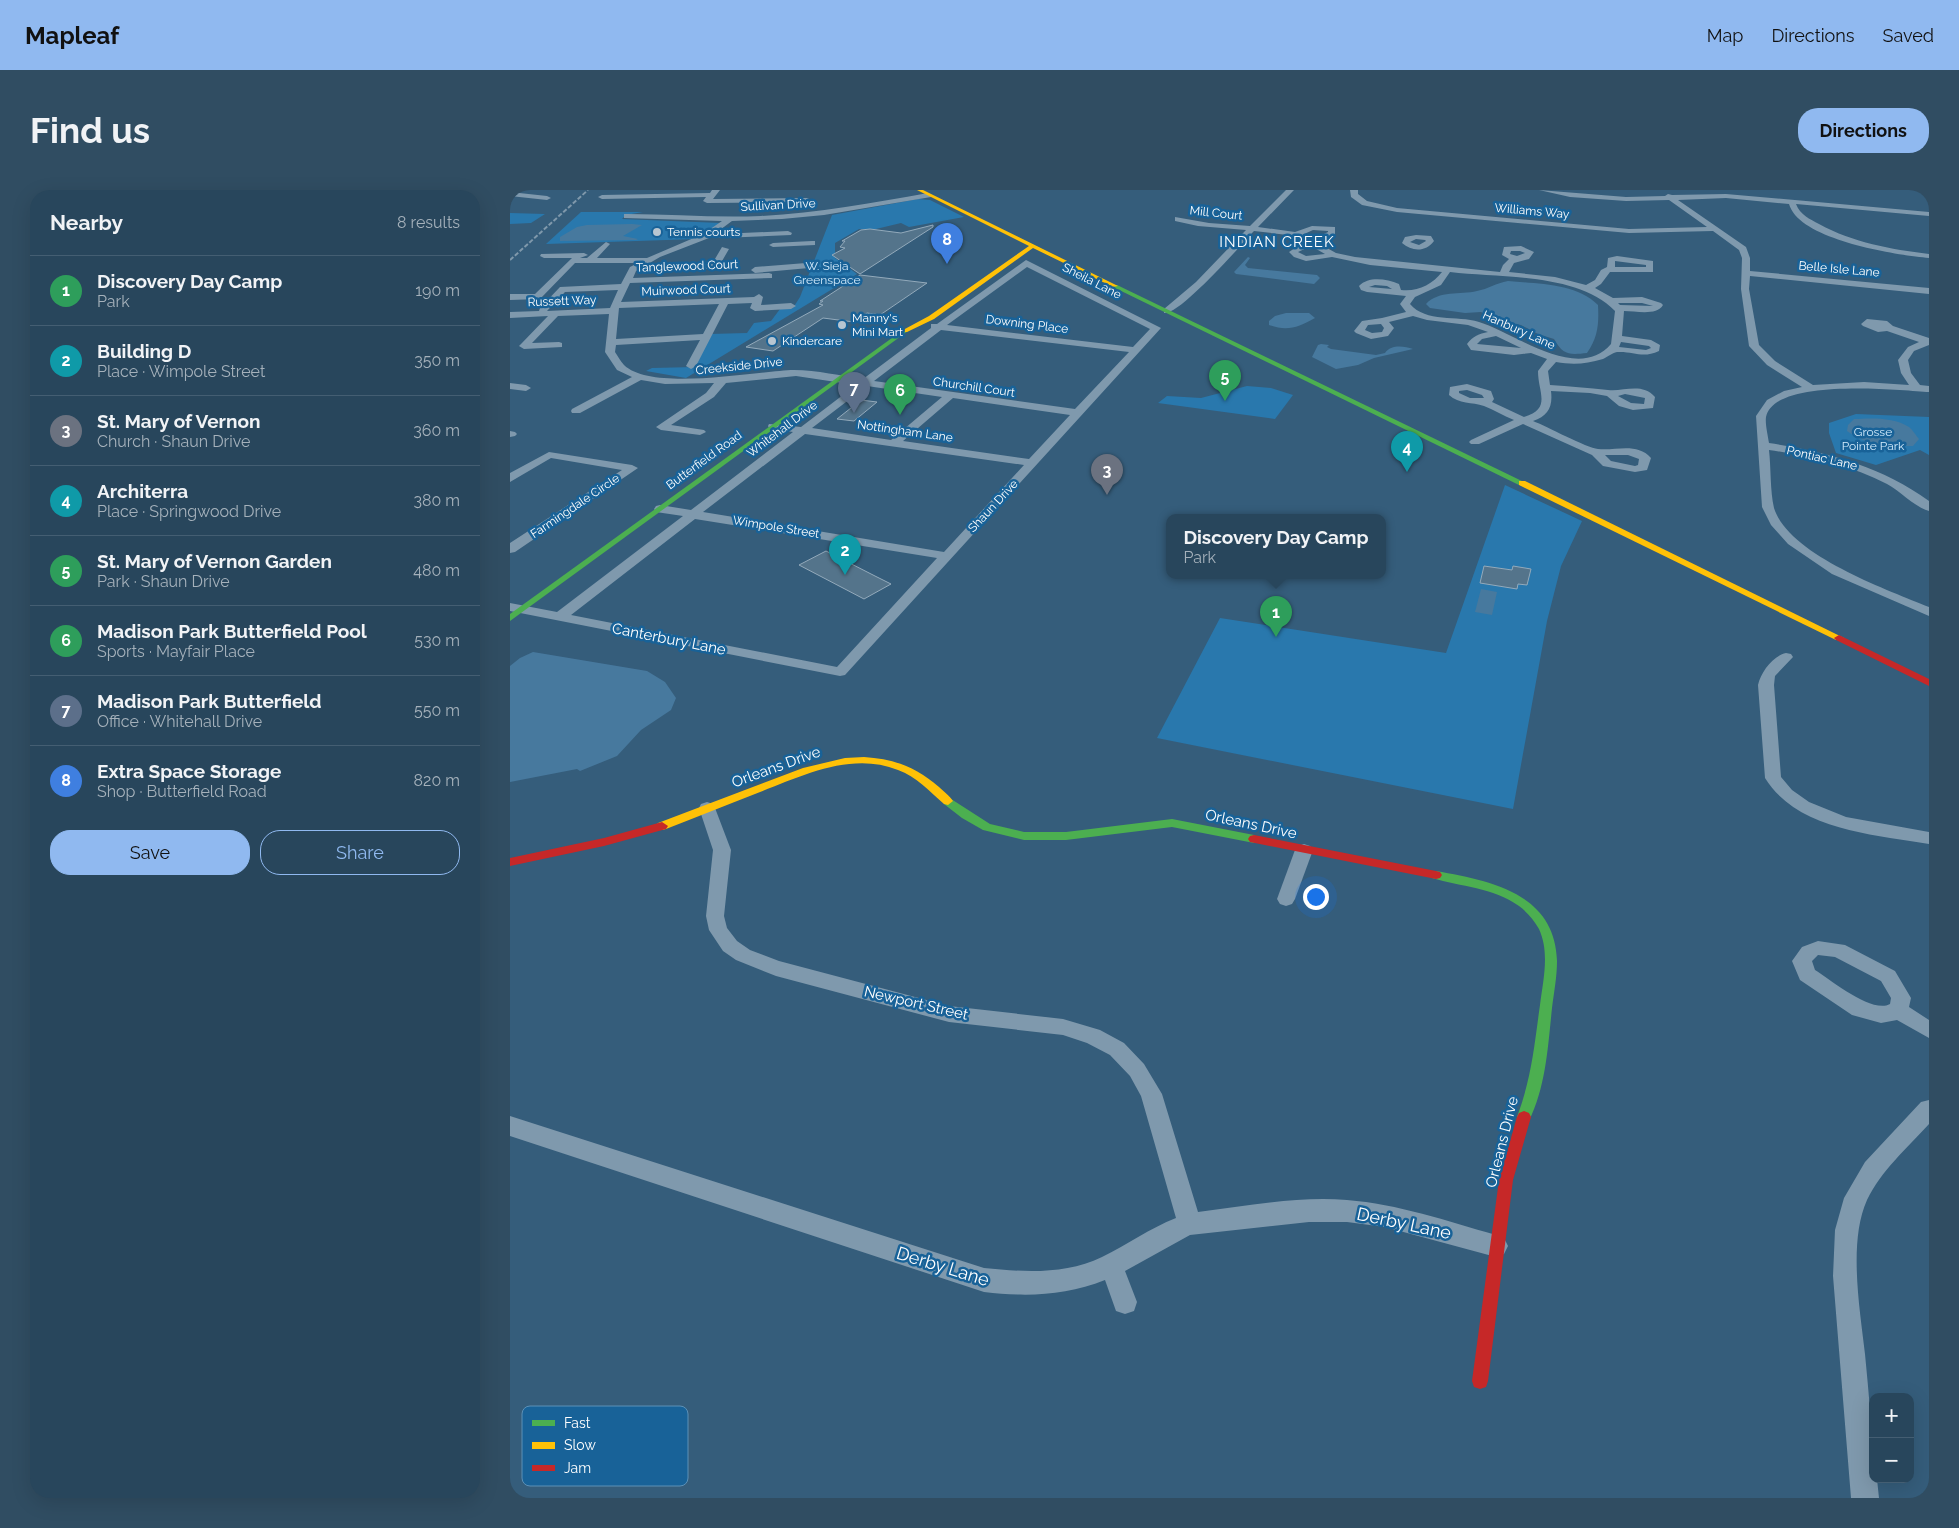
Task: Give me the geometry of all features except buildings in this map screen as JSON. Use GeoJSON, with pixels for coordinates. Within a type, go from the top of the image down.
{"type":"FeatureCollection","features":[{"type":"Feature","properties":{"kind":"main road"},"geometry":{"type":"LineString","coordinates":[[923,192],[1728,582],[1929,683]]}},
{"type":"Feature","properties":{"kind":"main road","name":"Butterfield Road"},"geometry":{"type":"LineString","coordinates":[[514,611],[660,509],[914,324],[932,317],[1029,244]]}},
{"type":"Feature","properties":{"kind":"main road"},"geometry":{"type":"LineString","coordinates":[[1430,439],[1475,442],[1467,456]]}},
{"type":"Feature","properties":{"kind":"main road","name":"Orleans Drive"},"geometry":{"type":"LineString","coordinates":[[510,862],[604,842],[660,827],[812,768],[832,763],[869,760],[888,762],[916,774],[967,817],[979,824],[1001,832],[1024,837],[1051,838],[1148,824],[1172,823],[1473,882],[1501,890],[1520,900],[1535,914],[1544,928],[1550,944],[1551,966],[1539,1066],[1512,1149],[1506,1180],[1480,1381]]}},
{"type":"Feature","properties":{"kind":"street"},"geometry":{"type":"LineString","coordinates":[[642,216],[667,190]]}},
{"type":"Feature","properties":{"kind":"street"},"geometry":{"type":"LineString","coordinates":[[1167,310],[1196,286],[1290,190]]}},
{"type":"Feature","properties":{"kind":"street","name":"Williams Way"},"geometry":{"type":"LineString","coordinates":[[1354,190],[1354,195],[1359,200],[1373,206],[1397,210],[1448,211],[1635,231],[1716,229]]}},
{"type":"Feature","properties":{"kind":"street","name":"Williams Way"},"geometry":{"type":"LineString","coordinates":[[1543,190],[1610,198],[1714,196],[1928,214]]}},
{"type":"Feature","properties":{"kind":"street"},"geometry":{"type":"LineString","coordinates":[[1656,190],[1671,198],[1740,246],[1746,265],[1745,288],[1754,346],[1771,363],[1811,388]]}},
{"type":"Feature","properties":{"kind":"street","name":"Sullivan Drive"},"geometry":{"type":"LineString","coordinates":[[627,216],[752,219],[794,216],[844,211],[923,192]]}},
{"type":"Feature","properties":{"kind":"street"},"geometry":{"type":"LineString","coordinates":[[510,194],[547,198]]}},
{"type":"Feature","properties":{"kind":"street"},"geometry":{"type":"LineString","coordinates":[[602,197],[689,196],[685,201],[711,195],[769,196],[789,200],[807,200]]}},
{"type":"Feature","properties":{"kind":"street"},"geometry":{"type":"LineString","coordinates":[[752,219],[769,196]]}},
{"type":"Feature","properties":{"kind":"street"},"geometry":{"type":"LineString","coordinates":[[626,204],[631,197]]}},
{"type":"Feature","properties":{"kind":"street"},"geometry":{"type":"LineString","coordinates":[[1792,202],[1798,215],[1838,238],[1882,250],[1929,256]]}},
{"type":"Feature","properties":{"kind":"street"},"geometry":{"type":"LineString","coordinates":[[1921,223],[1928,214]]}},
{"type":"Feature","properties":{"kind":"street"},"geometry":{"type":"LineString","coordinates":[[783,244],[794,216]]}},
{"type":"Feature","properties":{"kind":"street","name":"Creekside Drive"},"geometry":{"type":"LineString","coordinates":[[730,219],[706,236],[646,260],[636,266],[625,284],[615,308],[610,352],[614,362],[627,371],[640,376],[664,381],[691,383],[722,381],[787,373],[838,379]]}},
{"type":"Feature","properties":{"kind":"street","name":"Mill Court"},"geometry":{"type":"LineString","coordinates":[[1178,219],[1196,223],[1251,228]]}},
{"type":"Feature","properties":{"kind":"street"},"geometry":{"type":"LineString","coordinates":[[1251,228],[1295,235],[1333,254],[1368,262],[1552,280],[1584,288],[1610,300],[1618,308],[1656,310],[1658,305],[1650,301],[1610,300]]}},
{"type":"Feature","properties":{"kind":"street"},"geometry":{"type":"LineString","coordinates":[[1295,235],[1312,228],[1332,229],[1332,234],[1326,239],[1302,245],[1294,254],[1301,257],[1317,258],[1333,254]]}},
{"type":"Feature","properties":{"kind":"street"},"geometry":{"type":"LineString","coordinates":[[720,236],[788,233]]}},
{"type":"Feature","properties":{"kind":"street"},"geometry":{"type":"LineString","coordinates":[[768,234],[762,245],[812,243]]}},
{"type":"Feature","properties":{"kind":"street"},"geometry":{"type":"LineString","coordinates":[[592,258],[606,244]]}},
{"type":"Feature","properties":{"kind":"street"},"geometry":{"type":"LineString","coordinates":[[1404,265],[1415,247]]}},
{"type":"Feature","properties":{"kind":"street"},"geometry":{"type":"LineString","coordinates":[[683,278],[690,267],[715,266],[725,249]]}},
{"type":"Feature","properties":{"kind":"street"},"geometry":{"type":"LineString","coordinates":[[544,256],[646,260]]}},
{"type":"Feature","properties":{"kind":"street"},"geometry":{"type":"LineString","coordinates":[[537,297],[575,258]]}},
{"type":"Feature","properties":{"kind":"street"},"geometry":{"type":"LineString","coordinates":[[1504,275],[1506,266],[1515,258]]}},
{"type":"Feature","properties":{"kind":"street","name":"Sheila Lane"},"geometry":{"type":"LineString","coordinates":[[1022,266],[1026,263],[1150,325]]}},
{"type":"Feature","properties":{"kind":"street","name":"Belle Isle Lane"},"geometry":{"type":"LineString","coordinates":[[1746,265],[1929,291]]}},
{"type":"Feature","properties":{"kind":"street"},"geometry":{"type":"LineString","coordinates":[[791,306],[764,288],[806,266]]}},
{"type":"Feature","properties":{"kind":"street","name":"Whitehall Drive"},"geometry":{"type":"LineString","coordinates":[[559,617],[803,430],[1022,266]]}},
{"type":"Feature","properties":{"kind":"street"},"geometry":{"type":"LineString","coordinates":[[1584,288],[1597,284],[1604,272],[1611,268]]}},
{"type":"Feature","properties":{"kind":"street"},"geometry":{"type":"LineString","coordinates":[[1383,321],[1412,313],[1405,304],[1412,295],[1438,283],[1448,270]]}},
{"type":"Feature","properties":{"kind":"street","name":"Tanglewood Court"},"geometry":{"type":"LineString","coordinates":[[544,289],[625,284],[752,272],[764,288]]}},
{"type":"Feature","properties":{"kind":"street","name":"Muirwood Court"},"geometry":{"type":"LineString","coordinates":[[615,308],[675,302],[722,305],[764,288]]}},
{"type":"Feature","properties":{"kind":"street"},"geometry":{"type":"LineString","coordinates":[[543,310],[563,289]]}},
{"type":"Feature","properties":{"kind":"street"},"geometry":{"type":"LineString","coordinates":[[1397,290],[1412,295]]}},
{"type":"Feature","properties":{"kind":"street"},"geometry":{"type":"LineString","coordinates":[[675,302],[680,293]]}},
{"type":"Feature","properties":{"kind":"street"},"geometry":{"type":"LineString","coordinates":[[510,297],[555,296]]}},
{"type":"Feature","properties":{"kind":"street"},"geometry":{"type":"LineString","coordinates":[[691,366],[722,305]]}},
{"type":"Feature","properties":{"kind":"street","name":"Russett Way"},"geometry":{"type":"LineString","coordinates":[[510,315],[554,314],[615,308]]}},
{"type":"Feature","properties":{"kind":"street"},"geometry":{"type":"LineString","coordinates":[[1617,338],[1651,343],[1656,349],[1647,353],[1612,349],[1617,338],[1618,308]]}},
{"type":"Feature","properties":{"kind":"street","name":"Hanbury Lane"},"geometry":{"type":"LineString","coordinates":[[1412,313],[1430,318],[1476,324],[1552,359],[1586,360],[1597,358],[1612,349]]}},
{"type":"Feature","properties":{"kind":"street"},"geometry":{"type":"LineString","coordinates":[[554,314],[524,346],[559,345]]}},
{"type":"Feature","properties":{"kind":"street","name":"Downing Place"},"geometry":{"type":"LineString","coordinates":[[914,324],[1136,350]]}},
{"type":"Feature","properties":{"kind":"street","name":"Shaun Drive"},"geometry":{"type":"LineString","coordinates":[[817,668],[840,672],[1156,328],[1150,325]]}},
{"type":"Feature","properties":{"kind":"street"},"geometry":{"type":"LineString","coordinates":[[1888,328],[1928,341]]}},
{"type":"Feature","properties":{"kind":"street"},"geometry":{"type":"LineString","coordinates":[[1495,333],[1474,340],[1472,344],[1474,348],[1500,352],[1534,350]]}},
{"type":"Feature","properties":{"kind":"street"},"geometry":{"type":"LineString","coordinates":[[611,342],[706,337]]}},
{"type":"Feature","properties":{"kind":"street"},"geometry":{"type":"LineString","coordinates":[[1923,389],[1906,373],[1903,360],[1912,349],[1928,341]]}},
{"type":"Feature","properties":{"kind":"street"},"geometry":{"type":"LineString","coordinates":[[1475,442],[1540,414],[1546,402],[1541,373],[1548,361],[1552,359]]}},
{"type":"Feature","properties":{"kind":"street"},"geometry":{"type":"LineString","coordinates":[[576,411],[640,376]]}},
{"type":"Feature","properties":{"kind":"street","name":"Churchill Court"},"geometry":{"type":"LineString","coordinates":[[838,379],[1078,413]]}},
{"type":"Feature","properties":{"kind":"street"},"geometry":{"type":"LineString","coordinates":[[700,432],[661,427],[710,394],[722,381]]}},
{"type":"Feature","properties":{"kind":"street"},"geometry":{"type":"LineString","coordinates":[[510,386],[526,388]]}},
{"type":"Feature","properties":{"kind":"street"},"geometry":{"type":"LineString","coordinates":[[1923,389],[1836,386],[1811,388],[1781,396],[1768,404],[1761,416],[1770,515],[1778,528],[1812,557],[1839,572],[1929,612]]}},
{"type":"Feature","properties":{"kind":"street"},"geometry":{"type":"LineString","coordinates":[[1545,388],[1590,390],[1610,394]]}},
{"type":"Feature","properties":{"kind":"street"},"geometry":{"type":"LineString","coordinates":[[894,444],[949,396]]}},
{"type":"Feature","properties":{"kind":"street"},"geometry":{"type":"LineString","coordinates":[[1485,404],[1596,453]]}},
{"type":"Feature","properties":{"kind":"street","name":"Nottingham Lane"},"geometry":{"type":"LineString","coordinates":[[773,426],[1032,463]]}},
{"type":"Feature","properties":{"kind":"street","name":"Pontiac Lane"},"geometry":{"type":"LineString","coordinates":[[1763,446],[1818,454],[1860,466],[1905,488],[1929,507]]}},
{"type":"Feature","properties":{"kind":"street","name":"Farmingdale Circle"},"geometry":{"type":"LineString","coordinates":[[510,478],[548,455],[632,468],[510,549]]}},
{"type":"Feature","properties":{"kind":"street","name":"Wimpole Street"},"geometry":{"type":"LineString","coordinates":[[660,509],[947,556]]}},
{"type":"Feature","properties":{"kind":"street","name":"Canterbury Lane"},"geometry":{"type":"LineString","coordinates":[[514,611],[559,617],[817,668]]}},
{"type":"Feature","properties":{"kind":"street"},"geometry":{"type":"LineString","coordinates":[[1786,657],[1768,675],[1766,685],[1772,778],[1780,790],[1795,803],[1819,815],[1929,838]]}},
{"type":"Feature","properties":{"kind":"street","name":"Newport Street"},"geometry":{"type":"LineString","coordinates":[[707,808],[718,832],[722,850],[715,895],[715,916],[718,930],[730,946],[743,956],[786,971],[949,1014],[1063,1027],[1093,1036],[1116,1049],[1138,1070],[1151,1094],[1190,1224]]}},
{"type":"Feature","properties":{"kind":"street"},"geometry":{"type":"LineString","coordinates":[[1286,899],[1304,850]]}},
{"type":"Feature","properties":{"kind":"street"},"geometry":{"type":"LineString","coordinates":[[1818,948],[1838,950],[1888,976],[1901,998],[1897,1010],[1890,1014],[1880,1015],[1860,1009],[1807,975],[1802,961],[1805,954],[1810,950],[1818,948]]}},
{"type":"Feature","properties":{"kind":"street"},"geometry":{"type":"LineString","coordinates":[[1897,1010],[1929,1030]]}},
{"type":"Feature","properties":{"kind":"street"},"geometry":{"type":"LineString","coordinates":[[1865,1498],[1845,1276],[1847,1230],[1856,1198],[1873,1169],[1929,1109]]}},
{"type":"Feature","properties":{"kind":"street","name":"Derby Lane"},"geometry":{"type":"LineString","coordinates":[[510,1126],[984,1280],[1019,1285],[1069,1281],[1111,1265],[1175,1229],[1190,1224],[1314,1211],[1346,1211],[1411,1222],[1496,1246]]}},
{"type":"Feature","properties":{"kind":"street"},"geometry":{"type":"LineString","coordinates":[[1111,1265],[1125,1302]]}},
{"type":"Feature","properties":{"kind":"green space","name":"W. Sieja Greenspace"},"geometry":{"type":"Polygon","coordinates":[[[918,199],[930,200],[964,217],[909,227],[901,223],[876,229],[859,229],[835,243],[835,258],[857,274],[686,378],[646,371],[652,368],[695,367],[710,334],[747,333],[754,323],[771,321],[780,309],[793,308],[800,297],[832,215],[918,199]]]}},
{"type":"Feature","properties":{"kind":"green space"},"geometry":{"type":"Polygon","coordinates":[[[581,212],[643,212],[626,215],[622,219],[721,223],[697,239],[546,244],[581,212]]]}},
{"type":"Feature","properties":{"kind":"green space"},"geometry":{"type":"Polygon","coordinates":[[[510,213],[545,214],[531,223],[510,224],[510,213]]]}},
{"type":"Feature","properties":{"kind":"green space"},"geometry":{"type":"Polygon","coordinates":[[[1247,386],[1271,388],[1293,395],[1275,419],[1158,403],[1167,396],[1201,398],[1247,386]]]}},
{"type":"Feature","properties":{"kind":"green space","name":"Grosse Pointe Park"},"geometry":{"type":"Polygon","coordinates":[[[1856,414],[1929,417],[1929,455],[1920,450],[1876,465],[1836,453],[1829,433],[1829,423],[1856,414]]]}},
{"type":"Feature","properties":{"kind":"green space"},"geometry":{"type":"Polygon","coordinates":[[[1505,485],[1582,521],[1561,566],[1547,621],[1513,809],[1157,738],[1220,618],[1446,653],[1505,485]]]}},
{"type":"Feature","properties":{"kind":"shaded area"},"geometry":{"type":"Polygon","coordinates":[[[642,225],[623,236],[638,239],[636,240],[560,241],[560,237],[577,227],[642,225]]]}},
{"type":"Feature","properties":{"kind":"shaded area"},"geometry":{"type":"Polygon","coordinates":[[[1248,257],[1250,258],[1245,265],[1248,268],[1317,275],[1320,278],[1314,284],[1236,274],[1234,272],[1248,257]]]}},
{"type":"Feature","properties":{"kind":"shaded area"},"geometry":{"type":"Polygon","coordinates":[[[1508,281],[1543,284],[1568,289],[1579,292],[1598,305],[1597,330],[1594,341],[1587,353],[1567,353],[1560,348],[1554,339],[1538,334],[1521,325],[1485,318],[1485,314],[1481,312],[1465,313],[1430,308],[1426,304],[1443,295],[1477,291],[1508,281]]]}},
{"type":"Feature","properties":{"kind":"shaded area"},"geometry":{"type":"Polygon","coordinates":[[[1286,313],[1309,313],[1315,318],[1303,324],[1287,328],[1269,325],[1269,321],[1275,316],[1286,313]]]}},
{"type":"Feature","properties":{"kind":"shaded area"},"geometry":{"type":"Polygon","coordinates":[[[1318,345],[1329,345],[1327,347],[1331,349],[1376,355],[1385,353],[1394,347],[1413,349],[1374,358],[1358,365],[1336,369],[1312,357],[1318,345]]]}},
{"type":"Feature","properties":{"kind":"shaded area"},"geometry":{"type":"Polygon","coordinates":[[[1875,418],[1896,421],[1909,427],[1919,439],[1913,446],[1871,443],[1847,431],[1848,425],[1854,419],[1875,418]]]}},
{"type":"Feature","properties":{"kind":"shaded area"},"geometry":{"type":"Polygon","coordinates":[[[1481,589],[1497,592],[1492,615],[1475,612],[1481,589]]]}},
{"type":"Feature","properties":{"kind":"shaded area"},"geometry":{"type":"Polygon","coordinates":[[[533,652],[647,671],[665,682],[676,698],[671,710],[641,730],[617,756],[580,771],[577,769],[510,782],[510,666],[520,658],[533,652]]]}},
{"type":"Feature","properties":{"kind":"railway"},"geometry":{"type":"LineString","coordinates":[[510,260],[588,190]]}},
{"type":"Feature","properties":{"kind":"traffic: fast"},"geometry":{"type":"LineString","coordinates":[[1115,286],[1522,483]]}},
{"type":"Feature","properties":{"kind":"traffic: fast"},"geometry":{"type":"LineString","coordinates":[[510,618],[905,331]]}},
{"type":"Feature","properties":{"kind":"traffic: fast"},"geometry":{"type":"LineString","coordinates":[[948,801],[966,815],[987,827],[1024,836],[1066,836],[1172,823],[1254,839]]}},
{"type":"Feature","properties":{"kind":"traffic: fast"},"geometry":{"type":"LineString","coordinates":[[1436,875],[1471,882],[1506,894],[1522,903],[1535,914],[1545,929],[1550,947],[1551,961],[1542,1050],[1535,1085],[1524,1117]]}},
{"type":"Feature","properties":{"kind":"traffic: slow"},"geometry":{"type":"LineString","coordinates":[[919,190],[1115,286]]}},
{"type":"Feature","properties":{"kind":"traffic: slow"},"geometry":{"type":"LineString","coordinates":[[905,331],[931,317],[1032,246]]}},
{"type":"Feature","properties":{"kind":"traffic: slow"},"geometry":{"type":"LineString","coordinates":[[1522,483],[1839,638]]}},
{"type":"Feature","properties":{"kind":"traffic: slow"},"geometry":{"type":"LineString","coordinates":[[662,826],[806,771],[845,761],[864,760],[902,767],[921,778],[948,801]]}},
{"type":"Feature","properties":{"kind":"traffic: jam"},"geometry":{"type":"LineString","coordinates":[[1839,638],[1929,683]]}},
{"type":"Feature","properties":{"kind":"traffic: jam"},"geometry":{"type":"LineString","coordinates":[[510,862],[604,842],[662,826]]}},
{"type":"Feature","properties":{"kind":"traffic: jam"},"geometry":{"type":"LineString","coordinates":[[1254,839],[1436,875]]}},
{"type":"Feature","properties":{"kind":"traffic: jam"},"geometry":{"type":"LineString","coordinates":[[1480,1381],[1506,1180],[1524,1117]]}},
{"type":"Feature","properties":{"kind":"place","name":"Tennis courts"},"geometry":{"type":"Point","coordinates":[657,232]}},
{"type":"Feature","properties":{"kind":"place","name":"Extra Space Storage"},"geometry":{"type":"Point","coordinates":[947,264]}},
{"type":"Feature","properties":{"kind":"place","name":"Manny's Mini Mart"},"geometry":{"type":"Point","coordinates":[842,325]}},
{"type":"Feature","properties":{"kind":"place","name":"Kindercare"},"geometry":{"type":"Point","coordinates":[772,341]}},
{"type":"Feature","properties":{"kind":"place","name":"St. Mary of Vernon Garden"},"geometry":{"type":"Point","coordinates":[1225,401]}},
{"type":"Feature","properties":{"kind":"place","name":"Madison Park Butterfield"},"geometry":{"type":"Point","coordinates":[854,413]}},
{"type":"Feature","properties":{"kind":"place","name":"Madison Park Butterfield Pool"},"geometry":{"type":"Point","coordinates":[900,415]}},
{"type":"Feature","properties":{"kind":"place","name":"Architerra"},"geometry":{"type":"Point","coordinates":[1407,472]}},
{"type":"Feature","properties":{"kind":"place","name":"St. Mary of Vernon"},"geometry":{"type":"Point","coordinates":[1107,495]}},
{"type":"Feature","properties":{"kind":"place","name":"Building D"},"geometry":{"type":"Point","coordinates":[845,575]}},
{"type":"Feature","properties":{"kind":"place","name":"Discovery Day Camp"},"geometry":{"type":"Point","coordinates":[1276,637]}},
{"type":"Feature","properties":{"kind":"district","name":"INDIAN CREEK"},"geometry":{"type":"Point","coordinates":[1277,242]}}]}
